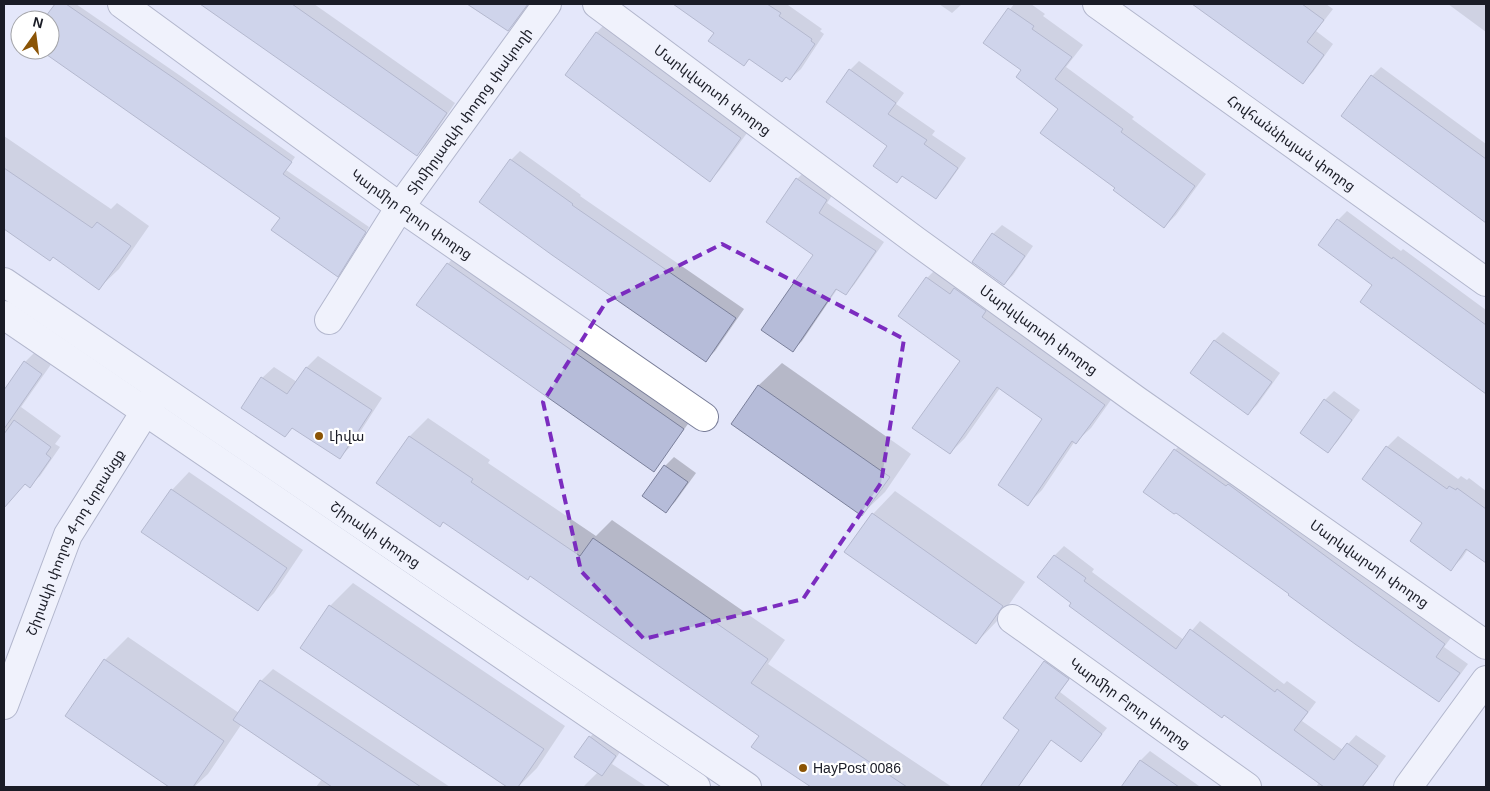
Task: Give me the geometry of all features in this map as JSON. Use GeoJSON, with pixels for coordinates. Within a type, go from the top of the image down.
{"type":"FeatureCollection","features":[{"type":"Feature","properties":{"kind":"main road","name":"Կարմիր Բլուր փողոց"},"geometry":{"type":"LineString","coordinates":[[122,4],[400,207],[704,417]]}},
{"type":"Feature","properties":{"kind":"main road","name":"Տիմիրյազևի փողոց փակուղի"},"geometry":{"type":"LineString","coordinates":[[329,320],[400,207],[547,4]]}},
{"type":"Feature","properties":{"kind":"main road","name":"Մարկվարտի փողոց"},"geometry":{"type":"LineString","coordinates":[[597,4],[908,235],[1136,400],[1486,645]]}},
{"type":"Feature","properties":{"kind":"main road","name":"Հովհաննիսյան փողոց"},"geometry":{"type":"LineString","coordinates":[[1097,4],[1486,282]]}},
{"type":"Feature","properties":{"kind":"main road","name":"Շիրակի փողոց"},"geometry":{"type":"LineString","coordinates":[[4,282],[747,787]]}},
{"type":"Feature","properties":{"kind":"main road","name":"Շիրակի փողոց"},"geometry":{"type":"LineString","coordinates":[[4,315],[696,787]]}},
{"type":"Feature","properties":{"kind":"main road","name":"Շիրակի փողոց 4-րդ նրբանցք"},"geometry":{"type":"LineString","coordinates":[[4,705],[68,535],[160,388]]}},
{"type":"Feature","properties":{"kind":"main road","name":"Կարմիր Բլուր փողոց"},"geometry":{"type":"LineString","coordinates":[[1012,619],[1247,787]]}},
{"type":"Feature","properties":{"kind":"main road"},"geometry":{"type":"LineString","coordinates":[[1408,787],[1486,680]]}},
{"type":"Feature","properties":{"kind":"highlighted area"},"geometry":{"type":"Polygon","coordinates":[[[722,244],[904,339],[881,483],[803,599],[644,639],[581,571],[543,402],[606,302],[722,244]]]}},
{"type":"Feature","properties":{"kind":"building"},"geometry":{"type":"Polygon","coordinates":[[[55,4],[66,4],[292,162],[283,174],[366,232],[338,277],[271,230],[280,218],[54,60],[60,60],[60,10],[50,10],[55,4]]]}},
{"type":"Feature","properties":{"kind":"building"},"geometry":{"type":"Polygon","coordinates":[[[200,4],[292,4],[447,113],[417,156],[200,4]]]}},
{"type":"Feature","properties":{"kind":"building"},"geometry":{"type":"Polygon","coordinates":[[[467,4],[528,4],[508,31],[467,4]]]}},
{"type":"Feature","properties":{"kind":"building"},"geometry":{"type":"Polygon","coordinates":[[[673,4],[767,4],[781,13],[779,16],[812,39],[811,41],[815,44],[790,80],[786,77],[782,82],[749,59],[744,66],[708,41],[714,33],[673,4]]]}},
{"type":"Feature","properties":{"kind":"building"},"geometry":{"type":"Polygon","coordinates":[[[1192,4],[1302,4],[1324,20],[1307,42],[1324,55],[1303,84],[1192,4]]]}},
{"type":"Feature","properties":{"kind":"building"},"geometry":{"type":"Polygon","coordinates":[[[1008,8],[1034,26],[1032,29],[1072,57],[1055,79],[1123,129],[1121,132],[1195,186],[1164,228],[1113,190],[1115,188],[1040,133],[1058,109],[1016,77],[1021,70],[983,43],[1008,8]]]}},
{"type":"Feature","properties":{"kind":"building"},"geometry":{"type":"Polygon","coordinates":[[[596,32],[741,138],[710,182],[565,75],[596,32]]]}},
{"type":"Feature","properties":{"kind":"building"},"geometry":{"type":"Polygon","coordinates":[[[849,69],[896,103],[888,114],[927,140],[924,144],[958,168],[936,199],[902,176],[897,183],[873,166],[887,146],[826,102],[849,69]]]}},
{"type":"Feature","properties":{"kind":"building"},"geometry":{"type":"Polygon","coordinates":[[[1371,75],[1486,159],[1486,223],[1341,116],[1371,75]]]}},
{"type":"Feature","properties":{"kind":"building"},"geometry":{"type":"Polygon","coordinates":[[[510,159],[572,205],[736,318],[706,362],[479,202],[510,159]]]}},
{"type":"Feature","properties":{"kind":"building"},"geometry":{"type":"Polygon","coordinates":[[[4,168],[92,228],[97,222],[131,246],[99,290],[53,257],[50,261],[4,229],[4,168]]]}},
{"type":"Feature","properties":{"kind":"building"},"geometry":{"type":"Polygon","coordinates":[[[796,178],[827,200],[819,213],[876,251],[846,295],[836,289],[793,352],[761,330],[813,255],[766,222],[796,178]]]}},
{"type":"Feature","properties":{"kind":"building"},"geometry":{"type":"Polygon","coordinates":[[[1337,219],[1486,325],[1486,394],[1360,302],[1372,285],[1318,245],[1337,219]]]}},
{"type":"Feature","properties":{"kind":"building"},"geometry":{"type":"Polygon","coordinates":[[[992,233],[1025,256],[1004,285],[972,262],[992,233]]]}},
{"type":"Feature","properties":{"kind":"building"},"geometry":{"type":"Polygon","coordinates":[[[447,263],[684,429],[654,472],[416,305],[447,263]]]}},
{"type":"Feature","properties":{"kind":"building"},"geometry":{"type":"Polygon","coordinates":[[[926,277],[950,294],[954,288],[986,311],[982,317],[1105,405],[1076,444],[1072,441],[1028,506],[998,485],[1042,419],[997,387],[950,454],[912,428],[960,361],[898,316],[926,277]]]}},
{"type":"Feature","properties":{"kind":"building"},"geometry":{"type":"Polygon","coordinates":[[[1214,340],[1272,382],[1248,415],[1190,373],[1214,340]]]}},
{"type":"Feature","properties":{"kind":"building"},"geometry":{"type":"Polygon","coordinates":[[[24,361],[42,374],[4,429],[4,390],[24,361]]]}},
{"type":"Feature","properties":{"kind":"building"},"geometry":{"type":"Polygon","coordinates":[[[306,367],[372,410],[340,459],[292,428],[285,437],[241,408],[261,377],[287,394],[306,367]]]}},
{"type":"Feature","properties":{"kind":"building"},"geometry":{"type":"Polygon","coordinates":[[[758,385],[890,477],[862,516],[731,424],[758,385]]]}},
{"type":"Feature","properties":{"kind":"building"},"geometry":{"type":"Polygon","coordinates":[[[1324,399],[1352,420],[1328,453],[1300,433],[1324,399]]]}},
{"type":"Feature","properties":{"kind":"building"},"geometry":{"type":"Polygon","coordinates":[[[14,420],[51,447],[46,454],[51,458],[30,488],[25,484],[4,508],[4,434],[14,420]]]}},
{"type":"Feature","properties":{"kind":"building"},"geometry":{"type":"Polygon","coordinates":[[[409,436],[473,479],[471,482],[580,556],[593,538],[768,659],[751,683],[907,787],[811,787],[751,747],[759,736],[530,576],[528,580],[443,522],[440,527],[376,483],[409,436]]]}},
{"type":"Feature","properties":{"kind":"building"},"geometry":{"type":"Polygon","coordinates":[[[1386,446],[1447,489],[1449,486],[1456,490],[1457,488],[1486,509],[1486,563],[1466,549],[1451,571],[1410,541],[1422,523],[1362,479],[1386,446]]]}},
{"type":"Feature","properties":{"kind":"building"},"geometry":{"type":"Polygon","coordinates":[[[1174,449],[1226,486],[1228,484],[1445,644],[1436,657],[1460,673],[1439,702],[1355,644],[1176,513],[1174,514],[1143,492],[1174,449]]]}},
{"type":"Feature","properties":{"kind":"building"},"geometry":{"type":"Polygon","coordinates":[[[664,465],[688,482],[666,513],[642,496],[664,465]]]}},
{"type":"Feature","properties":{"kind":"building"},"geometry":{"type":"Polygon","coordinates":[[[171,489],[287,568],[258,611],[141,532],[171,489]]]}},
{"type":"Feature","properties":{"kind":"building"},"geometry":{"type":"Polygon","coordinates":[[[872,513],[1003,606],[976,644],[844,552],[872,513]]]}},
{"type":"Feature","properties":{"kind":"building"},"geometry":{"type":"Polygon","coordinates":[[[1054,555],[1086,578],[1084,581],[1176,649],[1190,629],[1275,692],[1277,689],[1308,712],[1294,730],[1334,760],[1347,743],[1378,766],[1362,787],[1324,787],[1224,715],[1222,718],[1069,606],[1071,603],[1037,577],[1054,555]]]}},
{"type":"Feature","properties":{"kind":"building"},"geometry":{"type":"Polygon","coordinates":[[[329,605],[544,749],[518,787],[507,787],[300,648],[329,605]]]}},
{"type":"Feature","properties":{"kind":"building"},"geometry":{"type":"Polygon","coordinates":[[[104,659],[224,741],[193,787],[169,787],[65,716],[104,659]]]}},
{"type":"Feature","properties":{"kind":"building"},"geometry":{"type":"Polygon","coordinates":[[[1044,661],[1069,679],[1055,698],[1102,734],[1081,762],[1051,740],[1018,787],[980,787],[1019,730],[1003,718],[1044,661]]]}},
{"type":"Feature","properties":{"kind":"building"},"geometry":{"type":"Polygon","coordinates":[[[260,680],[421,787],[332,787],[233,720],[260,680]]]}},
{"type":"Feature","properties":{"kind":"building"},"geometry":{"type":"Polygon","coordinates":[[[589,736],[616,756],[602,776],[574,757],[589,736]]]}},
{"type":"Feature","properties":{"kind":"building"},"geometry":{"type":"Polygon","coordinates":[[[1140,760],[1179,787],[1121,787],[1140,760]]]}},
{"type":"Feature","properties":{"kind":"place","name":"Լիվա"},"geometry":{"type":"Point","coordinates":[319,436]}},
{"type":"Feature","properties":{"kind":"place","name":"HayPost 0086"},"geometry":{"type":"Point","coordinates":[803,768]}}]}
